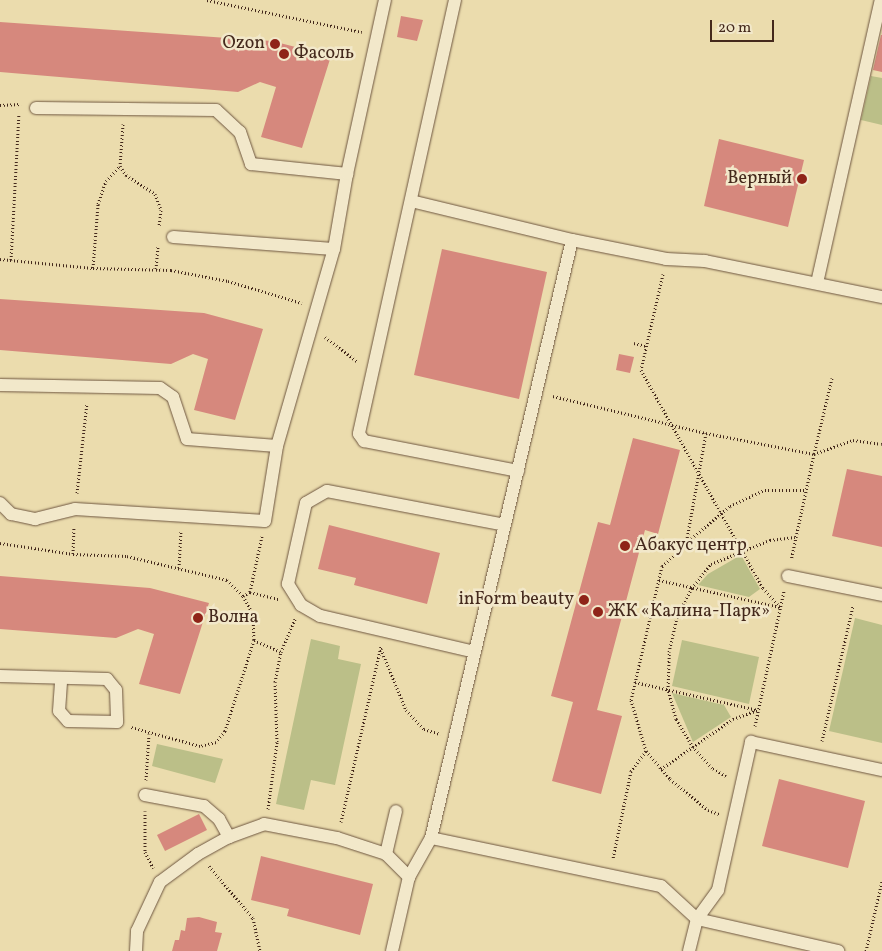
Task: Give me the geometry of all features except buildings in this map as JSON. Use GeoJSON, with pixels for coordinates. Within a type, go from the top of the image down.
{"type":"FeatureCollection","features":[{"type":"Feature","properties":{"kind":"lane"},"geometry":{"type":"LineString","coordinates":[[0,503],[11,514],[35,519],[75,509],[265,521],[277,446],[320,308],[334,249],[347,174],[385,0]]}},
{"type":"Feature","properties":{"kind":"lane"},"geometry":{"type":"LineString","coordinates":[[456,0],[359,434],[364,441],[518,471]]}},
{"type":"Feature","properties":{"kind":"lane"},"geometry":{"type":"LineString","coordinates":[[817,283],[881,0]]}},
{"type":"Feature","properties":{"kind":"lane"},"geometry":{"type":"LineString","coordinates":[[36,108],[216,110],[240,132],[251,164],[347,174]]}},
{"type":"Feature","properties":{"kind":"lane"},"geometry":{"type":"LineString","coordinates":[[411,201],[572,240],[666,259],[705,261],[882,298]]}},
{"type":"Feature","properties":{"kind":"lane"},"geometry":{"type":"LineString","coordinates":[[174,237],[334,249]]}},
{"type":"Feature","properties":{"kind":"lane"},"geometry":{"type":"LineString","coordinates":[[392,951],[409,878],[431,838],[572,240]]}},
{"type":"Feature","properties":{"kind":"lane"},"geometry":{"type":"LineString","coordinates":[[0,385],[160,388],[173,397],[187,439],[277,446]]}},
{"type":"Feature","properties":{"kind":"lane"},"geometry":{"type":"LineString","coordinates":[[475,652],[320,616],[301,605],[288,584],[306,503],[327,490],[504,526]]}},
{"type":"Feature","properties":{"kind":"lane"},"geometry":{"type":"LineString","coordinates":[[788,576],[882,595]]}},
{"type":"Feature","properties":{"kind":"lane"},"geometry":{"type":"LineString","coordinates":[[0,676],[108,679],[116,690],[117,722],[68,721],[59,711],[61,679]]}},
{"type":"Feature","properties":{"kind":"lane"},"geometry":{"type":"LineString","coordinates":[[689,951],[697,919],[718,890],[751,742],[882,770]]}},
{"type":"Feature","properties":{"kind":"lane"},"geometry":{"type":"LineString","coordinates":[[144,796],[204,806],[219,818],[230,837]]}},
{"type":"Feature","properties":{"kind":"lane"},"geometry":{"type":"LineString","coordinates":[[386,854],[396,811]]}},
{"type":"Feature","properties":{"kind":"lane"},"geometry":{"type":"LineString","coordinates":[[136,951],[137,931],[160,882],[198,854],[230,837],[264,824],[338,838],[386,854],[409,878]]}},
{"type":"Feature","properties":{"kind":"lane"},"geometry":{"type":"LineString","coordinates":[[431,838],[661,886],[697,919],[838,951]]}},
{"type":"Feature","properties":{"kind":"path"},"geometry":{"type":"LineString","coordinates":[[207,0],[378,35]]}},
{"type":"Feature","properties":{"kind":"path"},"geometry":{"type":"LineString","coordinates":[[10,260],[20,103]]}},
{"type":"Feature","properties":{"kind":"path"},"geometry":{"type":"LineString","coordinates":[[124,108],[120,166],[126,175],[155,194],[161,210],[156,269]]}},
{"type":"Feature","properties":{"kind":"path"},"geometry":{"type":"LineString","coordinates":[[93,268],[98,204],[106,181],[120,166]]}},
{"type":"Feature","properties":{"kind":"path"},"geometry":{"type":"LineString","coordinates":[[0,259],[93,268],[156,269],[228,281],[320,308]]}},
{"type":"Feature","properties":{"kind":"path"},"geometry":{"type":"LineString","coordinates":[[666,259],[641,370],[762,588],[780,608]]}},
{"type":"Feature","properties":{"kind":"path"},"geometry":{"type":"LineString","coordinates":[[313,328],[373,371]]}},
{"type":"Feature","properties":{"kind":"path"},"geometry":{"type":"LineString","coordinates":[[634,343],[646,346]]}},
{"type":"Feature","properties":{"kind":"path"},"geometry":{"type":"LineString","coordinates":[[751,742],[832,378]]}},
{"type":"Feature","properties":{"kind":"path"},"geometry":{"type":"LineString","coordinates":[[73,554],[75,509],[88,387]]}},
{"type":"Feature","properties":{"kind":"path"},"geometry":{"type":"LineString","coordinates":[[536,392],[706,434],[814,454],[853,440],[882,444]]}},
{"type":"Feature","properties":{"kind":"path"},"geometry":{"type":"LineString","coordinates":[[686,544],[706,434]]}},
{"type":"Feature","properties":{"kind":"path"},"geometry":{"type":"LineString","coordinates":[[734,819],[708,810],[661,769],[646,752],[631,700],[662,566],[721,513],[765,490],[806,490]]}},
{"type":"Feature","properties":{"kind":"path"},"geometry":{"type":"LineString","coordinates":[[179,568],[182,516]]}},
{"type":"Feature","properties":{"kind":"path"},"geometry":{"type":"LineString","coordinates":[[250,592],[265,521]]}},
{"type":"Feature","properties":{"kind":"path"},"geometry":{"type":"LineString","coordinates":[[742,784],[712,768],[693,747],[676,719],[668,690],[669,652],[677,617],[692,588],[711,564],[770,540],[796,537]]}},
{"type":"Feature","properties":{"kind":"path"},"geometry":{"type":"LineString","coordinates":[[0,543],[73,554],[127,556],[227,580],[243,596],[253,614],[254,640],[224,731],[216,742],[200,746],[117,722]]}},
{"type":"Feature","properties":{"kind":"path"},"geometry":{"type":"LineString","coordinates":[[659,580],[780,608]]}},
{"type":"Feature","properties":{"kind":"path"},"geometry":{"type":"LineString","coordinates":[[818,756],[856,590]]}},
{"type":"Feature","properties":{"kind":"path"},"geometry":{"type":"LineString","coordinates":[[243,596],[250,592],[301,605],[281,652],[275,682],[276,751],[264,824]]}},
{"type":"Feature","properties":{"kind":"path"},"geometry":{"type":"LineString","coordinates":[[338,838],[384,630]]}},
{"type":"Feature","properties":{"kind":"path"},"geometry":{"type":"LineString","coordinates":[[254,640],[281,652]]}},
{"type":"Feature","properties":{"kind":"path"},"geometry":{"type":"LineString","coordinates":[[380,648],[406,710],[424,729],[454,738]]}},
{"type":"Feature","properties":{"kind":"path"},"geometry":{"type":"LineString","coordinates":[[635,682],[758,710]]}},
{"type":"Feature","properties":{"kind":"path"},"geometry":{"type":"LineString","coordinates":[[661,769],[734,719],[758,710]]}},
{"type":"Feature","properties":{"kind":"path"},"geometry":{"type":"LineString","coordinates":[[610,875],[632,771],[646,752]]}},
{"type":"Feature","properties":{"kind":"path"},"geometry":{"type":"LineString","coordinates":[[198,854],[253,918],[260,951]]}},
{"type":"Feature","properties":{"kind":"path"},"geometry":{"type":"LineString","coordinates":[[866,951],[882,881]]}},
{"type":"Feature","properties":{"kind":"green space"},"geometry":{"type":"Polygon","coordinates":[[[871,76],[882,78],[882,125],[861,120],[871,76]]]}},
{"type":"Feature","properties":{"kind":"green space"},"geometry":{"type":"Polygon","coordinates":[[[741,555],[760,589],[749,597],[698,585],[708,574],[741,555]]]}},
{"type":"Feature","properties":{"kind":"green space"},"geometry":{"type":"Polygon","coordinates":[[[855,618],[882,625],[882,743],[829,731],[855,618]]]}},
{"type":"Feature","properties":{"kind":"green space"},"geometry":{"type":"Polygon","coordinates":[[[311,639],[340,646],[338,659],[361,664],[335,785],[311,780],[304,810],[276,804],[311,639]]]}},
{"type":"Feature","properties":{"kind":"green space"},"geometry":{"type":"Polygon","coordinates":[[[682,640],[759,657],[749,704],[672,686],[682,640]]]}},
{"type":"Feature","properties":{"kind":"green space"},"geometry":{"type":"Polygon","coordinates":[[[672,693],[724,705],[731,717],[693,742],[672,693]]]}},
{"type":"Feature","properties":{"kind":"green space"},"geometry":{"type":"Polygon","coordinates":[[[157,744],[223,759],[215,783],[152,766],[157,744]]]}},
{"type":"Feature","properties":{"kind":"place","name":"Ozon"},"geometry":{"type":"Point","coordinates":[275,44]}},
{"type":"Feature","properties":{"kind":"place","name":"Фасоль"},"geometry":{"type":"Point","coordinates":[284,54]}},
{"type":"Feature","properties":{"kind":"place","name":"Верный"},"geometry":{"type":"Point","coordinates":[802,179]}},
{"type":"Feature","properties":{"kind":"place","name":"Абакус центр"},"geometry":{"type":"Point","coordinates":[625,546]}},
{"type":"Feature","properties":{"kind":"place","name":"inForm beauty"},"geometry":{"type":"Point","coordinates":[584,600]}},
{"type":"Feature","properties":{"kind":"place","name":"ЖК «Калина-Парк»"},"geometry":{"type":"Point","coordinates":[598,612]}},
{"type":"Feature","properties":{"kind":"place","name":"Волна"},"geometry":{"type":"Point","coordinates":[198,618]}}]}
